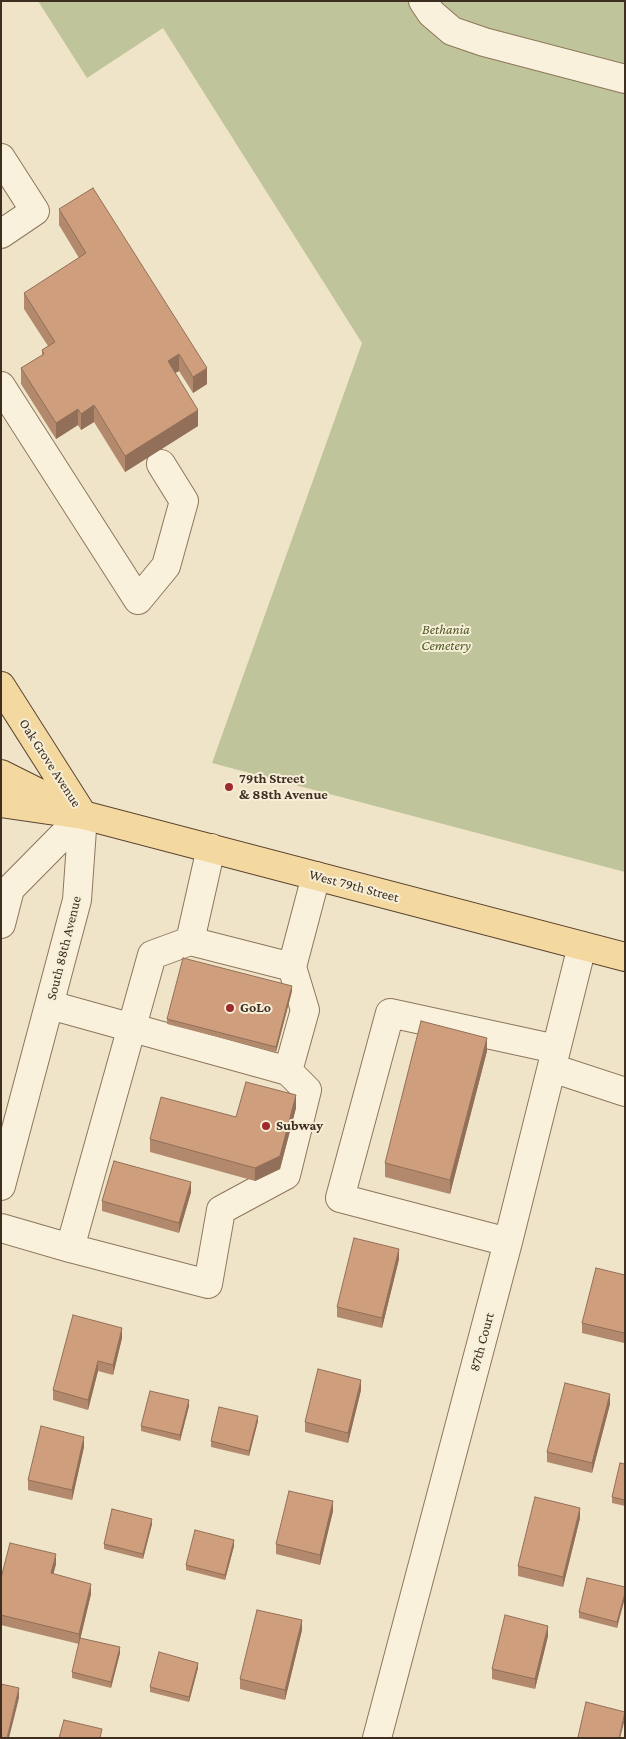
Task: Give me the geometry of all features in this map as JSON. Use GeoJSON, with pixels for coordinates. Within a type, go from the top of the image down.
{"type":"FeatureCollection","features":[{"type":"Feature","properties":{"kind":"main road","name":"Oak Grove Avenue"},"geometry":{"type":"LineString","coordinates":[[1,686],[83,814]]}},
{"type":"Feature","properties":{"kind":"main road"},"geometry":{"type":"LineString","coordinates":[[1,774],[83,814]]}},
{"type":"Feature","properties":{"kind":"main road"},"geometry":{"type":"LineString","coordinates":[[1,803],[83,814]]}},
{"type":"Feature","properties":{"kind":"main road","name":"West 79th Street"},"geometry":{"type":"LineString","coordinates":[[83,814],[625,957]]}},
{"type":"Feature","properties":{"kind":"street"},"geometry":{"type":"LineString","coordinates":[[423,1],[431,13],[452,31],[484,42],[625,79]]}},
{"type":"Feature","properties":{"kind":"street"},"geometry":{"type":"LineString","coordinates":[[1,158],[35,211],[1,234]]}},
{"type":"Feature","properties":{"kind":"street"},"geometry":{"type":"LineString","coordinates":[[1,385],[138,600],[166,566],[184,501],[161,464]]}},
{"type":"Feature","properties":{"kind":"street"},"geometry":{"type":"LineString","coordinates":[[1,924],[10,889],[83,814]]}},
{"type":"Feature","properties":{"kind":"street","name":"South 88th Avenue"},"geometry":{"type":"LineString","coordinates":[[1,1186],[77,900],[83,814]]}},
{"type":"Feature","properties":{"kind":"street"},"geometry":{"type":"LineString","coordinates":[[190,941],[210,848]]}},
{"type":"Feature","properties":{"kind":"street"},"geometry":{"type":"LineString","coordinates":[[288,1071],[305,1010],[292,967],[316,876]]}},
{"type":"Feature","properties":{"kind":"street"},"geometry":{"type":"LineString","coordinates":[[70,1248],[152,955],[190,941],[292,967]]}},
{"type":"Feature","properties":{"kind":"street","name":"87th Court"},"geometry":{"type":"LineString","coordinates":[[377,1738],[508,1242],[582,946]]}},
{"type":"Feature","properties":{"kind":"street"},"geometry":{"type":"LineString","coordinates":[[1,1228],[208,1284],[222,1210],[286,1175],[307,1090],[288,1071],[50,1005]]}},
{"type":"Feature","properties":{"kind":"street"},"geometry":{"type":"LineString","coordinates":[[508,1242],[340,1198],[390,1013],[554,1058],[625,1092]]}},
{"type":"Feature","properties":{"kind":"green space","name":"Bethania Cemetery"},"geometry":{"type":"Polygon","coordinates":[[[38,1],[625,1],[625,872],[212,763],[362,343],[163,28],[87,78],[38,1]]]}},
{"type":"Feature","properties":{"kind":"building"},"geometry":{"type":"Polygon","coordinates":[[[93,188],[207,368],[193,377],[179,354],[168,361],[198,410],[125,456],[94,405],[81,414],[78,409],[56,423],[21,368],[44,354],[42,350],[55,342],[24,293],[86,253],[59,209],[93,188]]]}},
{"type":"Feature","properties":{"kind":"building","name":"GoLo"},"geometry":{"type":"Polygon","coordinates":[[[183,958],[292,986],[276,1047],[167,1019],[183,958]]]}},
{"type":"Feature","properties":{"kind":"building"},"geometry":{"type":"Polygon","coordinates":[[[421,1021],[487,1038],[450,1180],[385,1163],[421,1021]]]}},
{"type":"Feature","properties":{"kind":"building"},"geometry":{"type":"Polygon","coordinates":[[[246,1082],[296,1095],[280,1156],[255,1168],[150,1139],[161,1097],[236,1117],[246,1082]]]}},
{"type":"Feature","properties":{"kind":"building"},"geometry":{"type":"Polygon","coordinates":[[[114,1161],[191,1182],[179,1223],[102,1201],[114,1161]]]}},
{"type":"Feature","properties":{"kind":"building"},"geometry":{"type":"Polygon","coordinates":[[[354,1238],[399,1249],[382,1318],[337,1307],[354,1238]]]}},
{"type":"Feature","properties":{"kind":"building"},"geometry":{"type":"Polygon","coordinates":[[[596,1268],[625,1275],[624,1333],[582,1323],[596,1268]]]}},
{"type":"Feature","properties":{"kind":"building"},"geometry":{"type":"Polygon","coordinates":[[[73,1315],[122,1328],[113,1365],[98,1361],[88,1400],[53,1390],[73,1315]]]}},
{"type":"Feature","properties":{"kind":"building"},"geometry":{"type":"Polygon","coordinates":[[[318,1369],[361,1380],[348,1433],[305,1422],[318,1369]]]}},
{"type":"Feature","properties":{"kind":"building"},"geometry":{"type":"Polygon","coordinates":[[[565,1383],[610,1394],[592,1463],[547,1452],[565,1383]]]}},
{"type":"Feature","properties":{"kind":"building"},"geometry":{"type":"Polygon","coordinates":[[[150,1391],[189,1400],[180,1435],[141,1426],[150,1391]]]}},
{"type":"Feature","properties":{"kind":"building"},"geometry":{"type":"Polygon","coordinates":[[[219,1407],[258,1416],[249,1451],[211,1441],[219,1407]]]}},
{"type":"Feature","properties":{"kind":"building"},"geometry":{"type":"Polygon","coordinates":[[[41,1426],[84,1437],[72,1490],[28,1480],[41,1426]]]}},
{"type":"Feature","properties":{"kind":"building"},"geometry":{"type":"Polygon","coordinates":[[[620,1463],[625,1464],[625,1500],[612,1497],[620,1463]]]}},
{"type":"Feature","properties":{"kind":"building"},"geometry":{"type":"Polygon","coordinates":[[[289,1491],[333,1501],[320,1555],[276,1544],[289,1491]]]}},
{"type":"Feature","properties":{"kind":"building"},"geometry":{"type":"Polygon","coordinates":[[[535,1497],[580,1508],[563,1577],[518,1566],[535,1497]]]}},
{"type":"Feature","properties":{"kind":"building"},"geometry":{"type":"Polygon","coordinates":[[[112,1509],[152,1519],[143,1554],[104,1544],[112,1509]]]}},
{"type":"Feature","properties":{"kind":"building"},"geometry":{"type":"Polygon","coordinates":[[[195,1530],[234,1540],[225,1575],[186,1565],[195,1530]]]}},
{"type":"Feature","properties":{"kind":"building"},"geometry":{"type":"Polygon","coordinates":[[[10,1543],[56,1554],[51,1573],[91,1584],[79,1634],[1,1615],[1,1578],[10,1543]]]}},
{"type":"Feature","properties":{"kind":"building"},"geometry":{"type":"Polygon","coordinates":[[[587,1578],[625,1587],[617,1622],[579,1612],[587,1578]]]}},
{"type":"Feature","properties":{"kind":"building"},"geometry":{"type":"Polygon","coordinates":[[[257,1610],[302,1620],[285,1690],[240,1679],[257,1610]]]}},
{"type":"Feature","properties":{"kind":"building"},"geometry":{"type":"Polygon","coordinates":[[[505,1615],[548,1626],[535,1679],[492,1669],[505,1615]]]}},
{"type":"Feature","properties":{"kind":"building"},"geometry":{"type":"Polygon","coordinates":[[[80,1638],[120,1647],[111,1682],[72,1672],[80,1638]]]}},
{"type":"Feature","properties":{"kind":"building"},"geometry":{"type":"Polygon","coordinates":[[[159,1652],[198,1663],[189,1697],[150,1687],[159,1652]]]}},
{"type":"Feature","properties":{"kind":"building"},"geometry":{"type":"Polygon","coordinates":[[[1,1684],[19,1688],[7,1738],[1,1738],[1,1684]]]}},
{"type":"Feature","properties":{"kind":"building"},"geometry":{"type":"Polygon","coordinates":[[[586,1702],[625,1712],[619,1738],[578,1737],[586,1702]]]}},
{"type":"Feature","properties":{"kind":"building"},"geometry":{"type":"Polygon","coordinates":[[[64,1720],[102,1729],[100,1738],[59,1738],[64,1720]]]}},
{"type":"Feature","properties":{"kind":"place","name":"79th Street & 88th Avenue"},"geometry":{"type":"Point","coordinates":[229,787]}},
{"type":"Feature","properties":{"kind":"place","name":"GoLo"},"geometry":{"type":"Point","coordinates":[230,1008]}},
{"type":"Feature","properties":{"kind":"place","name":"Subway"},"geometry":{"type":"Point","coordinates":[266,1126]}}]}
